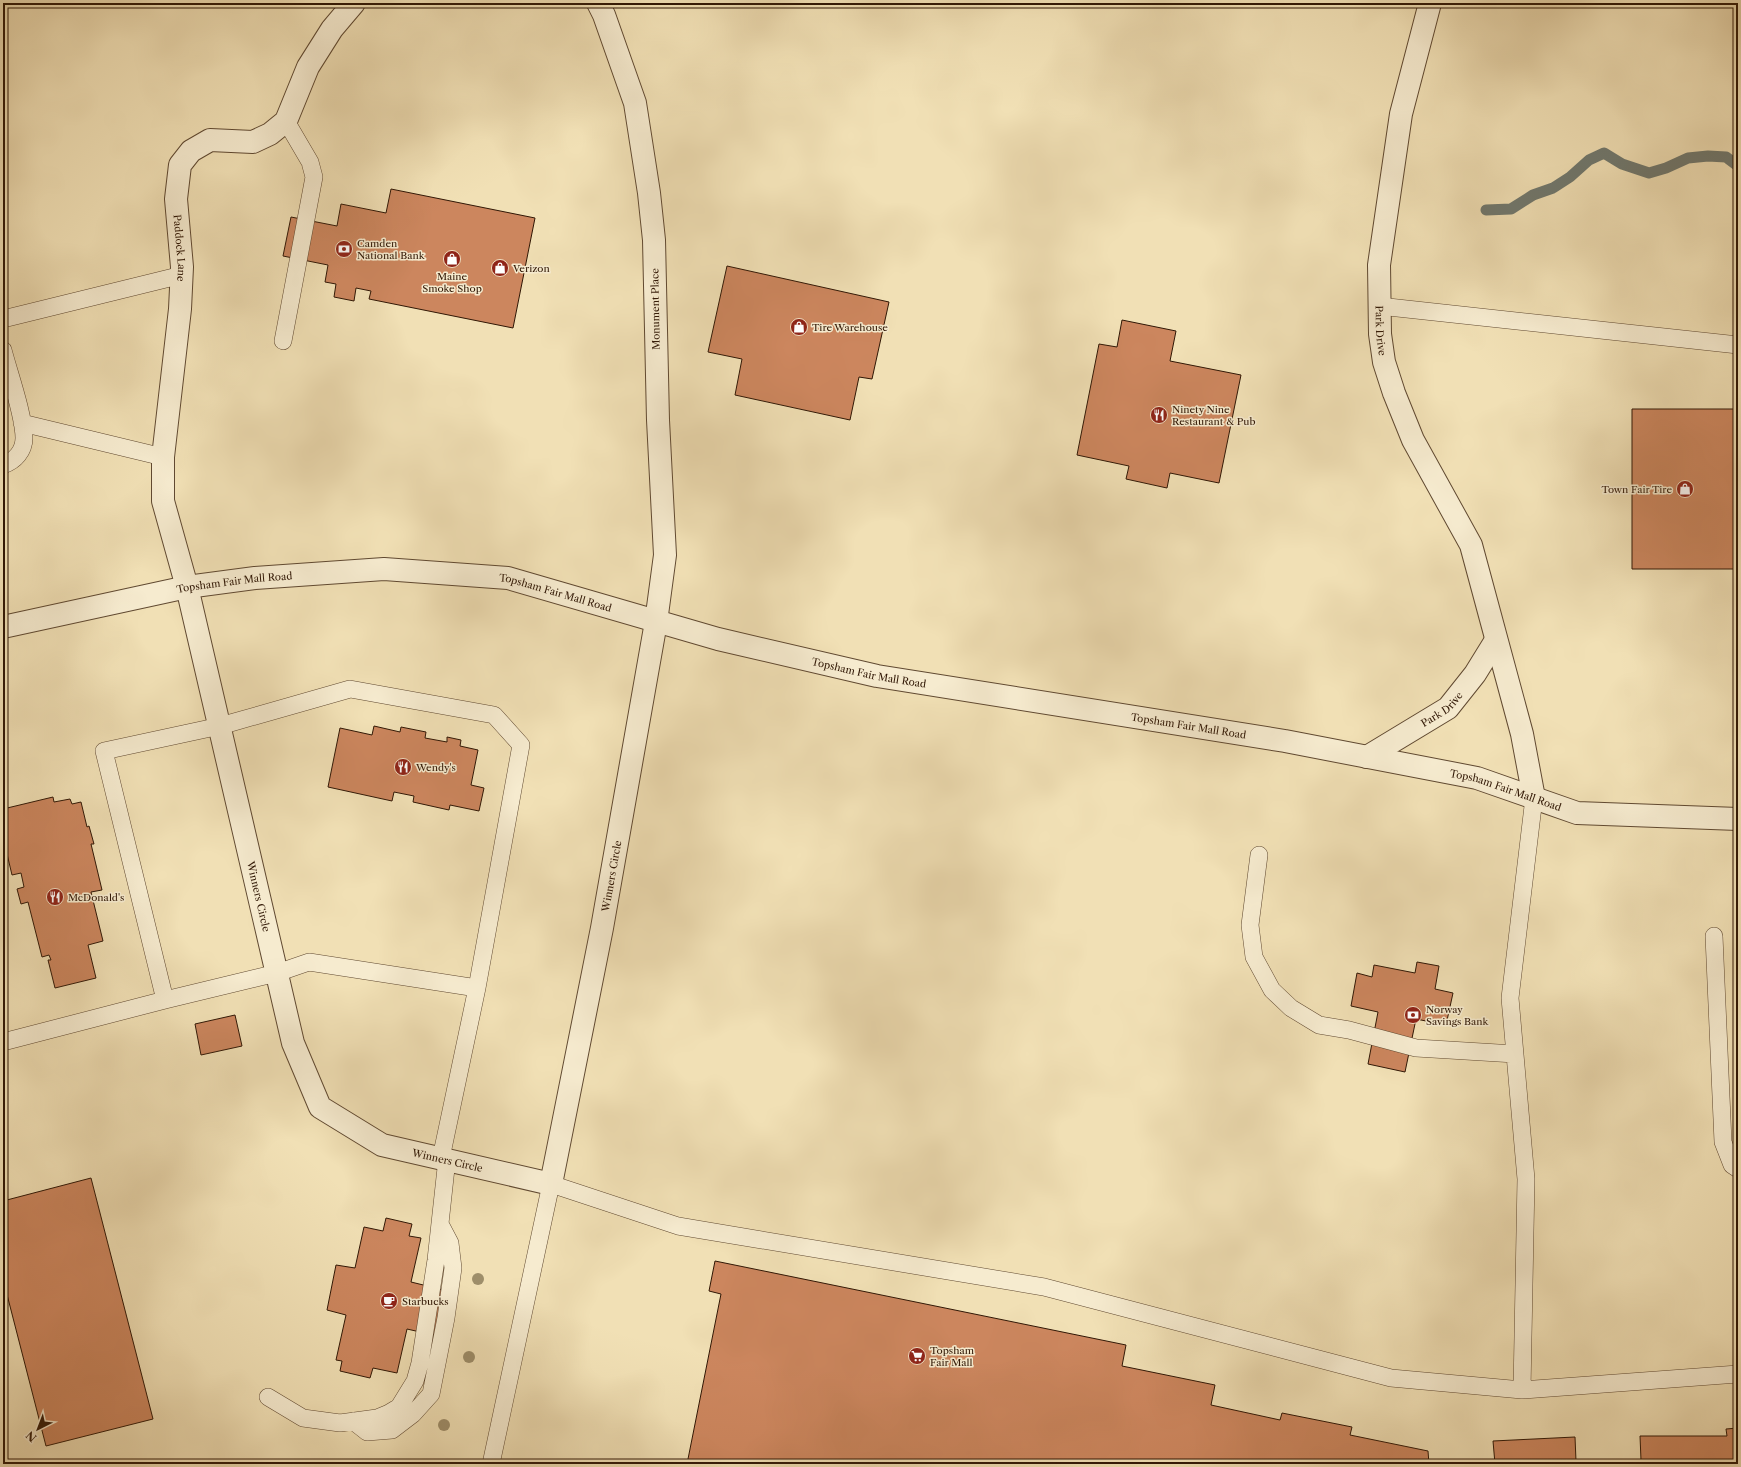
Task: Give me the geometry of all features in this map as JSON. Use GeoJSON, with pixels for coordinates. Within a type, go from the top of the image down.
{"type":"FeatureCollection","features":[{"type":"Feature","properties":{"kind":"street","name":"Paddock Lane"},"geometry":{"type":"LineString","coordinates":[[187,587],[163,501],[163,457],[180,309],[182,275],[176,199],[180,166],[191,151],[210,140],[253,142],[270,134],[286,121],[308,67],[332,29],[354,3]]}},
{"type":"Feature","properties":{"kind":"street","name":"Monument Place"},"geometry":{"type":"LineString","coordinates":[[598,3],[604,15],[635,103],[648,188],[654,240],[658,420],[665,555],[656,622]]}},
{"type":"Feature","properties":{"kind":"street","name":"Park Drive"},"geometry":{"type":"LineString","coordinates":[[1430,3],[1401,114],[1379,265],[1380,334],[1383,355],[1394,393],[1413,440],[1471,545],[1522,734],[1534,798]]}},
{"type":"Feature","properties":{"kind":"street","name":"Topsham Fair Mall Road"},"geometry":{"type":"LineString","coordinates":[[3,627],[187,587],[255,578],[384,569],[508,578],[718,639],[877,676],[1285,741],[1477,778],[1577,813],[1738,819]]}},
{"type":"Feature","properties":{"kind":"street","name":"Winners Circle"},"geometry":{"type":"LineString","coordinates":[[187,587],[293,1043],[320,1107],[382,1144],[551,1184],[602,928],[656,622]]}},
{"type":"Feature","properties":{"kind":"street","name":"Park Drive"},"geometry":{"type":"LineString","coordinates":[[1367,757],[1448,708],[1475,674],[1496,640]]}},
{"type":"Feature","properties":{"kind":"lane"},"geometry":{"type":"LineString","coordinates":[[283,341],[314,177],[310,162],[286,121]]}},
{"type":"Feature","properties":{"kind":"lane"},"geometry":{"type":"LineString","coordinates":[[3,319],[182,275]]}},
{"type":"Feature","properties":{"kind":"lane"},"geometry":{"type":"LineString","coordinates":[[1379,306],[1738,345]]}},
{"type":"Feature","properties":{"kind":"lane"},"geometry":{"type":"LineString","coordinates":[[3,350],[22,423],[24,439],[20,452],[10,463],[3,465]]}},
{"type":"Feature","properties":{"kind":"lane"},"geometry":{"type":"LineString","coordinates":[[22,423],[163,457]]}},
{"type":"Feature","properties":{"kind":"lane"},"geometry":{"type":"LineString","coordinates":[[165,1000],[104,751],[220,726],[350,690],[494,715],[521,745],[444,1159],[440,1224],[421,1356],[415,1381],[399,1406],[388,1413],[377,1418],[340,1423],[303,1418],[268,1396]]}},
{"type":"Feature","properties":{"kind":"lane"},"geometry":{"type":"LineString","coordinates":[[1522,1390],[1526,1179],[1510,998],[1534,798]]}},
{"type":"Feature","properties":{"kind":"lane"},"geometry":{"type":"LineString","coordinates":[[1259,855],[1250,925],[1254,958],[1272,990],[1291,1008],[1319,1025],[1349,1030],[1416,1048],[1515,1054]]}},
{"type":"Feature","properties":{"kind":"lane"},"geometry":{"type":"LineString","coordinates":[[1714,936],[1723,1142],[1732,1165],[1738,1169]]}},
{"type":"Feature","properties":{"kind":"lane"},"geometry":{"type":"LineString","coordinates":[[3,1042],[277,973],[309,962],[477,988]]}},
{"type":"Feature","properties":{"kind":"lane"},"geometry":{"type":"LineString","coordinates":[[491,1464],[551,1184],[678,1226],[1044,1287],[1391,1378],[1522,1390],[1738,1374]]}},
{"type":"Feature","properties":{"kind":"building"},"geometry":{"type":"Polygon","coordinates":[[[391,189],[535,218],[513,328],[369,299],[371,291],[356,288],[354,301],[334,297],[336,284],[325,282],[328,265],[283,256],[291,217],[337,226],[341,204],[386,213],[391,189]]]}},
{"type":"Feature","properties":{"kind":"building","name":"Tire Warehouse"},"geometry":{"type":"Polygon","coordinates":[[[727,266],[889,302],[872,379],[859,377],[850,420],[735,395],[742,359],[708,352],[727,266]]]}},
{"type":"Feature","properties":{"kind":"building","name":"Ninety Nine Restaurant & Pub"},"geometry":{"type":"Polygon","coordinates":[[[1122,320],[1176,331],[1170,361],[1241,375],[1219,483],[1170,473],[1167,488],[1126,479],[1129,466],[1077,455],[1099,344],[1117,347],[1122,320]]]}},
{"type":"Feature","properties":{"kind":"building","name":"Town Fair Tire"},"geometry":{"type":"Polygon","coordinates":[[[1632,409],[1738,409],[1738,569],[1632,569],[1632,409]]]}},
{"type":"Feature","properties":{"kind":"building","name":"Wendy's"},"geometry":{"type":"Polygon","coordinates":[[[374,726],[400,732],[401,727],[426,732],[425,738],[447,742],[447,737],[461,740],[460,746],[478,750],[471,785],[484,788],[479,811],[450,805],[449,810],[413,802],[414,796],[394,792],[392,801],[328,787],[340,728],[372,735],[374,726]]]}},
{"type":"Feature","properties":{"kind":"building","name":"McDonald's"},"geometry":{"type":"Polygon","coordinates":[[[53,797],[54,802],[70,799],[72,804],[81,802],[87,827],[89,826],[94,844],[91,844],[102,890],[91,892],[103,941],[88,945],[96,978],[55,988],[48,960],[51,960],[49,955],[42,957],[28,902],[21,904],[17,889],[24,887],[21,873],[12,875],[3,837],[3,809],[53,797]]]}},
{"type":"Feature","properties":{"kind":"building","name":"Norway Savings Bank"},"geometry":{"type":"Polygon","coordinates":[[[1417,962],[1439,966],[1435,989],[1453,993],[1446,1025],[1416,1019],[1405,1072],[1368,1064],[1378,1012],[1351,1006],[1357,973],[1372,977],[1374,965],[1415,973],[1417,962]]]}},
{"type":"Feature","properties":{"kind":"building"},"geometry":{"type":"Polygon","coordinates":[[[235,1015],[242,1046],[201,1055],[195,1024],[235,1015]]]}},
{"type":"Feature","properties":{"kind":"building"},"geometry":{"type":"Polygon","coordinates":[[[91,1178],[153,1419],[46,1446],[3,1279],[3,1201],[91,1178]]]}},
{"type":"Feature","properties":{"kind":"building","name":"Starbucks"},"geometry":{"type":"Polygon","coordinates":[[[386,1218],[412,1224],[409,1236],[421,1238],[411,1282],[452,1292],[442,1337],[407,1329],[397,1373],[373,1368],[370,1378],[340,1371],[342,1361],[336,1360],[346,1315],[327,1310],[336,1265],[355,1268],[364,1227],[383,1231],[386,1218]]]}},
{"type":"Feature","properties":{"kind":"building","name":"Topsham Fair Mall"},"geometry":{"type":"Polygon","coordinates":[[[715,1261],[1126,1345],[1122,1366],[1215,1385],[1211,1405],[1280,1420],[1282,1413],[1352,1427],[1350,1435],[1428,1451],[1429,1464],[687,1464],[721,1294],[709,1291],[715,1261]]]}},
{"type":"Feature","properties":{"kind":"building"},"geometry":{"type":"Polygon","coordinates":[[[1738,1428],[1738,1464],[1495,1464],[1493,1441],[1575,1437],[1576,1461],[1641,1460],[1640,1436],[1727,1436],[1726,1429],[1738,1428]]]}},
{"type":"Feature","properties":{"kind":"waterway"},"geometry":{"type":"LineString","coordinates":[[1486,210],[1511,209],[1533,195],[1553,188],[1570,177],[1589,160],[1604,153],[1622,164],[1649,173],[1666,168],[1688,158],[1708,156],[1726,157],[1738,166]]}},
{"type":"Feature","properties":{"kind":"place","name":"Camden National Bank"},"geometry":{"type":"Point","coordinates":[344,249]}},
{"type":"Feature","properties":{"kind":"place","name":"Maine Smoke Shop"},"geometry":{"type":"Point","coordinates":[452,259]}},
{"type":"Feature","properties":{"kind":"place","name":"Verizon"},"geometry":{"type":"Point","coordinates":[500,268]}},
{"type":"Feature","properties":{"kind":"place","name":"Tire Warehouse"},"geometry":{"type":"Point","coordinates":[799,327]}},
{"type":"Feature","properties":{"kind":"place","name":"Ninety Nine Restaurant & Pub"},"geometry":{"type":"Point","coordinates":[1159,415]}},
{"type":"Feature","properties":{"kind":"place","name":"Town Fair Tire"},"geometry":{"type":"Point","coordinates":[1685,489]}},
{"type":"Feature","properties":{"kind":"place","name":"Wendy's"},"geometry":{"type":"Point","coordinates":[403,767]}},
{"type":"Feature","properties":{"kind":"place","name":"McDonald's"},"geometry":{"type":"Point","coordinates":[55,897]}},
{"type":"Feature","properties":{"kind":"place","name":"Norway Savings Bank"},"geometry":{"type":"Point","coordinates":[1413,1015]}},
{"type":"Feature","properties":{"kind":"place","name":"Starbucks"},"geometry":{"type":"Point","coordinates":[389,1301]}},
{"type":"Feature","properties":{"kind":"place","name":"Topsham Fair Mall"},"geometry":{"type":"Point","coordinates":[917,1356]}}]}
